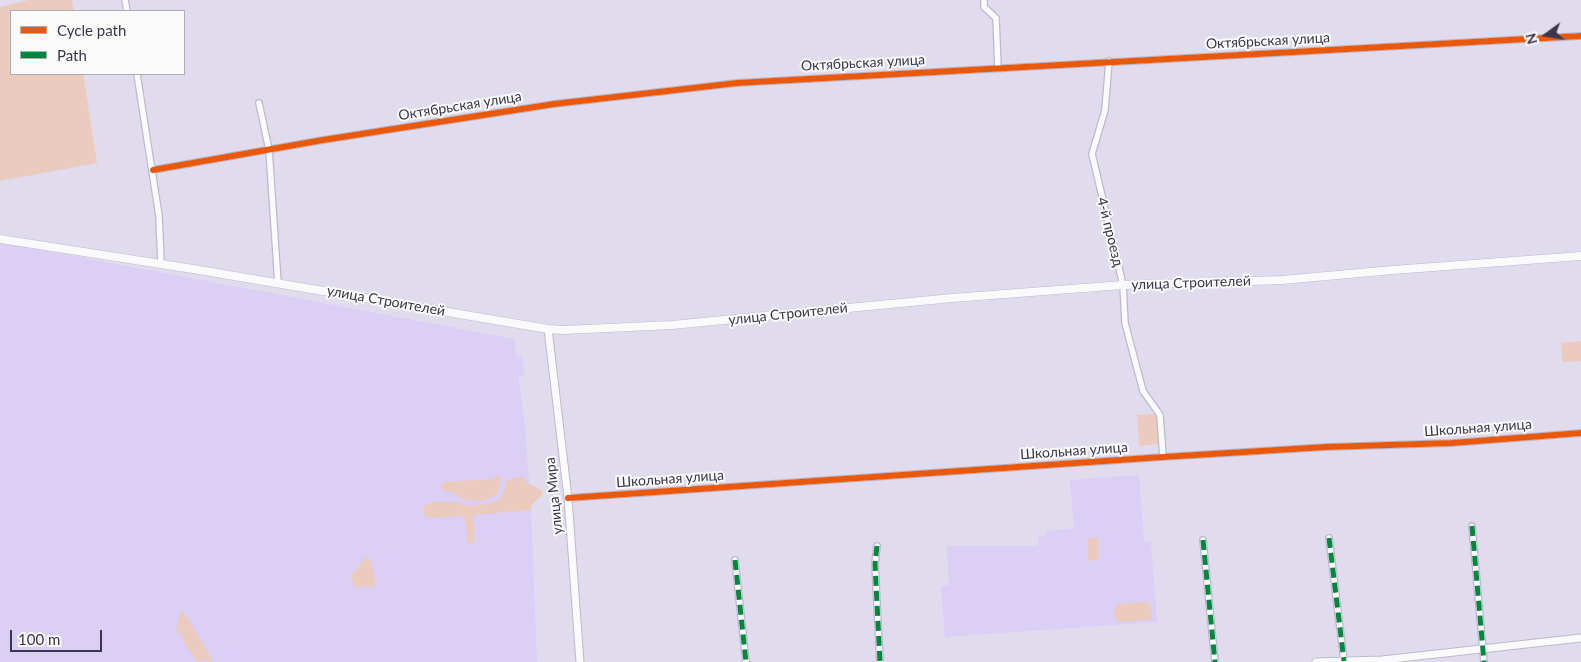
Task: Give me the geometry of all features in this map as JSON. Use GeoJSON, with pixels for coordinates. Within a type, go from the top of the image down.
{"type":"FeatureCollection","features":[{"type":"Feature","properties":{"kind":"main road","name":"улица Строителей"},"geometry":{"type":"LineString","coordinates":[[0,239],[161,263],[548,329],[564,330],[672,325],[952,298],[1123,285],[1282,280],[1581,256]]}},
{"type":"Feature","properties":{"kind":"street"},"geometry":{"type":"LineString","coordinates":[[984,0],[984,7],[996,18],[998,68]]}},
{"type":"Feature","properties":{"kind":"street","name":"Октябрьская улица"},"geometry":{"type":"LineString","coordinates":[[153,170],[573,101],[737,83],[1581,36]]}},
{"type":"Feature","properties":{"kind":"street","name":"4-й проезд"},"geometry":{"type":"LineString","coordinates":[[1109,61],[1105,110],[1092,154],[1123,285],[1125,323],[1143,391],[1160,415],[1163,457]]}},
{"type":"Feature","properties":{"kind":"street"},"geometry":{"type":"LineString","coordinates":[[137,75],[159,216],[161,263]]}},
{"type":"Feature","properties":{"kind":"street"},"geometry":{"type":"LineString","coordinates":[[259,103],[269,150],[278,283]]}},
{"type":"Feature","properties":{"kind":"street","name":"улица Мира"},"geometry":{"type":"LineString","coordinates":[[548,329],[568,498],[580,662]]}},
{"type":"Feature","properties":{"kind":"street","name":"Школьная улица"},"geometry":{"type":"LineString","coordinates":[[568,498],[1163,457],[1326,447],[1452,443],[1581,433]]}},
{"type":"Feature","properties":{"kind":"street"},"geometry":{"type":"LineString","coordinates":[[1472,526],[1484,662]]}},
{"type":"Feature","properties":{"kind":"street"},"geometry":{"type":"LineString","coordinates":[[1329,538],[1344,661]]}},
{"type":"Feature","properties":{"kind":"street"},"geometry":{"type":"LineString","coordinates":[[1203,540],[1215,662]]}},
{"type":"Feature","properties":{"kind":"street"},"geometry":{"type":"LineString","coordinates":[[877,546],[874,564],[880,662]]}},
{"type":"Feature","properties":{"kind":"street"},"geometry":{"type":"LineString","coordinates":[[736,560],[746,662]]}},
{"type":"Feature","properties":{"kind":"street"},"geometry":{"type":"LineString","coordinates":[[1316,662],[1382,660],[1581,638]]}},
{"type":"Feature","properties":{"kind":"shaded area"},"geometry":{"type":"Polygon","coordinates":[[[29,0],[72,0],[74,10],[10,10],[10,75],[83,75],[97,163],[0,181],[0,7],[29,0]]]}},
{"type":"Feature","properties":{"kind":"shaded area"},"geometry":{"type":"Polygon","coordinates":[[[0,242],[514,339],[517,358],[522,357],[524,375],[518,376],[525,425],[531,510],[537,662],[0,662],[0,242]]]}},
{"type":"Feature","properties":{"kind":"shaded area"},"geometry":{"type":"Polygon","coordinates":[[[1581,341],[1581,361],[1562,362],[1561,343],[1581,341]]]}},
{"type":"Feature","properties":{"kind":"shaded area"},"geometry":{"type":"Polygon","coordinates":[[[1157,414],[1159,444],[1139,446],[1137,415],[1157,414]]]}},
{"type":"Feature","properties":{"kind":"shaded area"},"geometry":{"type":"Polygon","coordinates":[[[1139,475],[1144,542],[1151,541],[1157,622],[945,637],[941,586],[949,585],[947,546],[1038,546],[1039,536],[1046,535],[1046,531],[1074,528],[1070,480],[1139,475]]]}},
{"type":"Feature","properties":{"kind":"shaded area"},"geometry":{"type":"Polygon","coordinates":[[[499,476],[501,479],[497,495],[482,501],[464,500],[452,492],[444,491],[441,487],[441,484],[444,482],[492,479],[499,476]]]}},
{"type":"Feature","properties":{"kind":"shaded area"},"geometry":{"type":"Polygon","coordinates":[[[523,477],[527,483],[542,490],[542,495],[533,503],[530,510],[473,515],[475,543],[467,543],[464,516],[427,518],[423,512],[423,506],[432,502],[454,502],[471,506],[495,502],[500,499],[507,480],[523,477]]]}},
{"type":"Feature","properties":{"kind":"shaded area"},"geometry":{"type":"Polygon","coordinates":[[[1098,538],[1099,560],[1088,561],[1087,539],[1098,538]]]}},
{"type":"Feature","properties":{"kind":"shaded area"},"geometry":{"type":"Polygon","coordinates":[[[368,557],[371,561],[376,585],[372,587],[355,587],[351,578],[352,574],[364,558],[368,557]]]}},
{"type":"Feature","properties":{"kind":"shaded area"},"geometry":{"type":"Polygon","coordinates":[[[1147,602],[1151,609],[1152,617],[1150,620],[1121,622],[1115,618],[1114,609],[1118,604],[1147,602]]]}},
{"type":"Feature","properties":{"kind":"shaded area"},"geometry":{"type":"Polygon","coordinates":[[[184,612],[212,662],[205,660],[197,662],[182,636],[176,630],[180,614],[184,612]]]}},
{"type":"Feature","properties":{"kind":"marked path"},"geometry":{"type":"LineString","coordinates":[[1472,526],[1484,662]]}},
{"type":"Feature","properties":{"kind":"marked path"},"geometry":{"type":"LineString","coordinates":[[1329,538],[1344,661]]}},
{"type":"Feature","properties":{"kind":"marked path"},"geometry":{"type":"LineString","coordinates":[[1203,540],[1215,662]]}},
{"type":"Feature","properties":{"kind":"marked path"},"geometry":{"type":"LineString","coordinates":[[877,546],[875,564],[880,662]]}},
{"type":"Feature","properties":{"kind":"marked path"},"geometry":{"type":"LineString","coordinates":[[735,560],[746,662]]}},
{"type":"Feature","properties":{"kind":"cycle path"},"geometry":{"type":"LineString","coordinates":[[153,170],[323,140],[554,104],[737,83],[1581,36]]}},
{"type":"Feature","properties":{"kind":"cycle path"},"geometry":{"type":"LineString","coordinates":[[568,498],[1163,457],[1326,447],[1452,443],[1581,433]]}}]}
